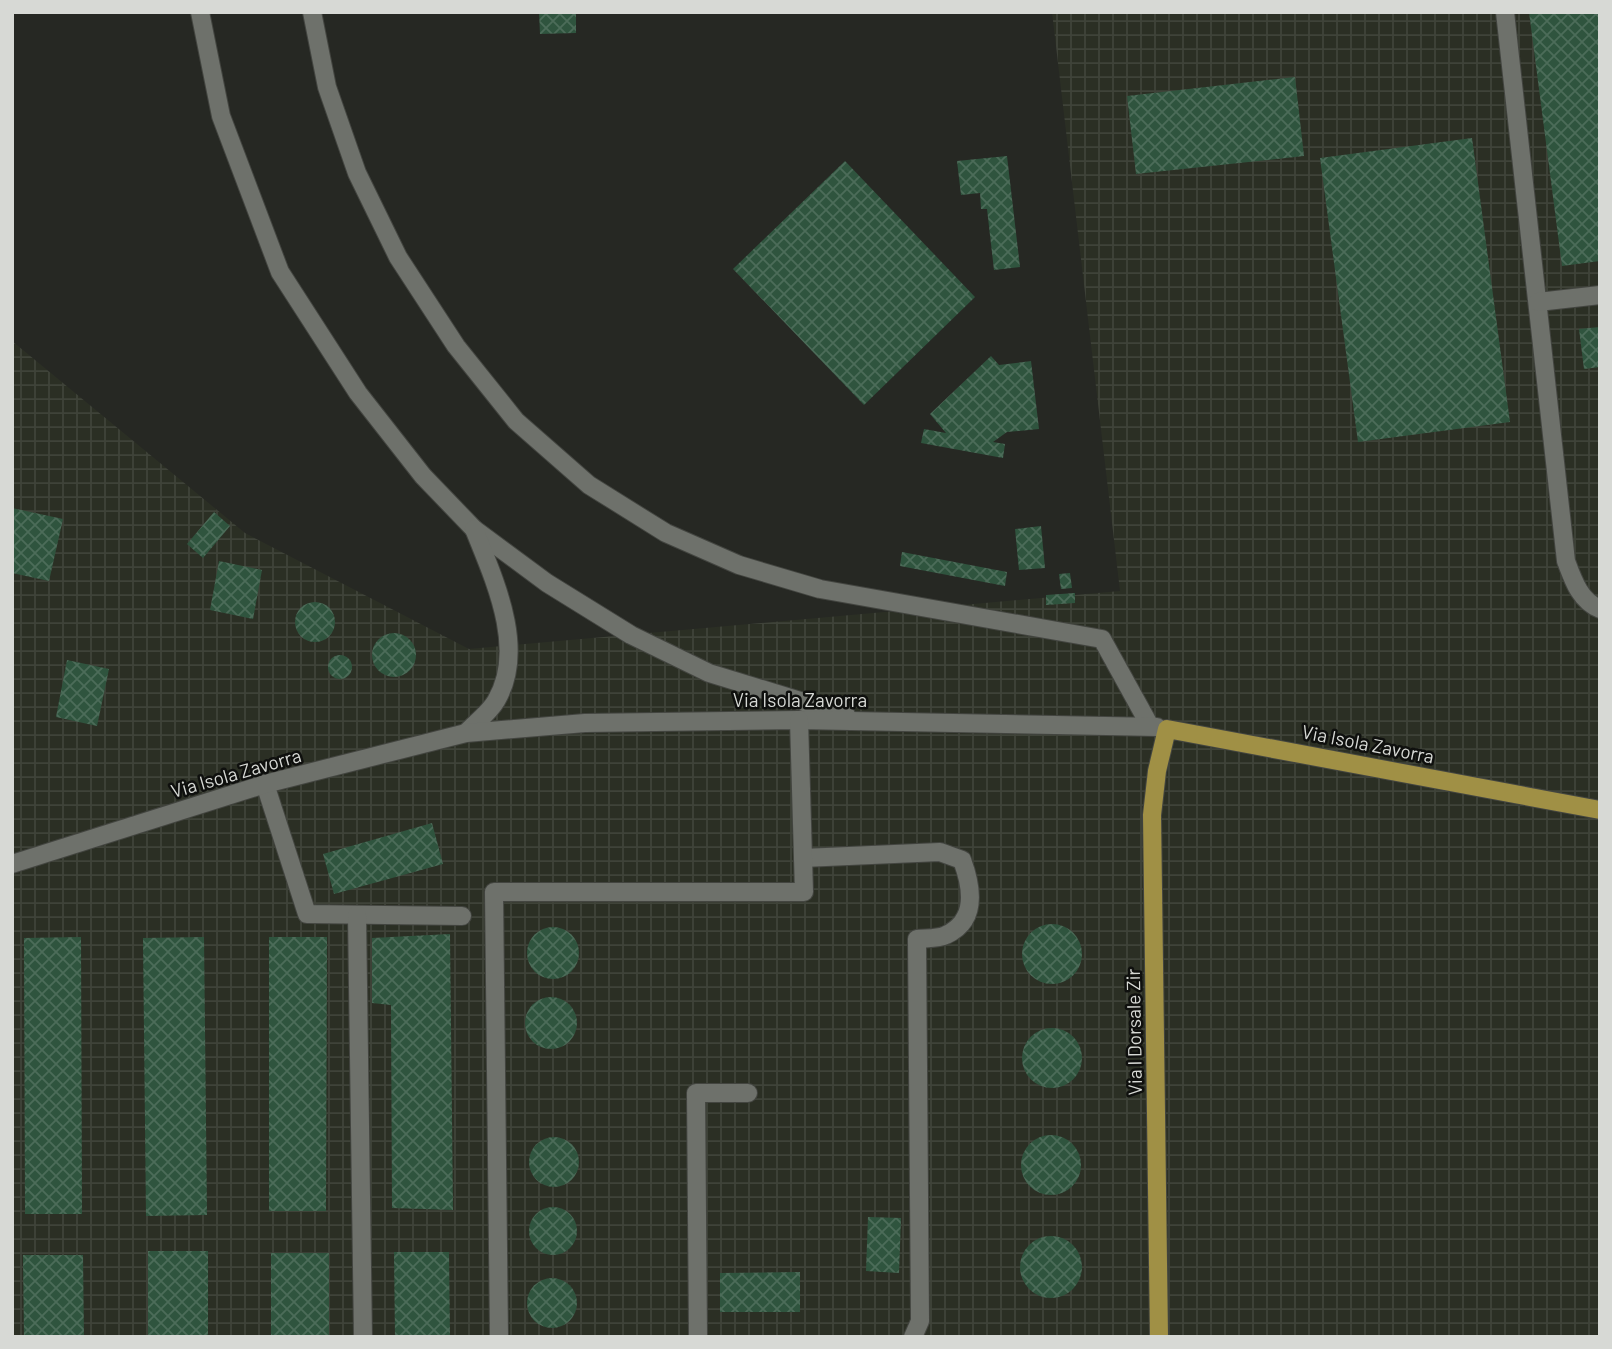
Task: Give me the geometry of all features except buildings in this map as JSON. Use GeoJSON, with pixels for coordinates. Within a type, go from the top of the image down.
{"type":"FeatureCollection","features":[{"type":"Feature","properties":{"kind":"main road","name":"Via Isola Zavorra"},"geometry":{"type":"LineString","coordinates":[[1158,727],[1600,810]]}},
{"type":"Feature","properties":{"kind":"main road","name":"Via I Dorsale Zir"},"geometry":{"type":"LineString","coordinates":[[1158,727],[1152,815],[1159,1337]]}},
{"type":"Feature","properties":{"kind":"street"},"geometry":{"type":"LineString","coordinates":[[200,12],[221,116],[280,272],[358,393],[423,476],[474,529],[547,583],[642,640],[709,673],[866,721]]}},
{"type":"Feature","properties":{"kind":"street"},"geometry":{"type":"LineString","coordinates":[[312,12],[327,87],[357,173],[398,257],[456,346],[516,421],[579,476],[666,533],[739,565],[820,589],[1102,639],[1158,727]]}},
{"type":"Feature","properties":{"kind":"street"},"geometry":{"type":"LineString","coordinates":[[1506,12],[1566,562],[1578,591],[1595,608],[1600,609]]}},
{"type":"Feature","properties":{"kind":"street"},"geometry":{"type":"LineString","coordinates":[[1538,302],[1600,295]]}},
{"type":"Feature","properties":{"kind":"street"},"geometry":{"type":"LineString","coordinates":[[466,733],[496,702],[504,680],[509,652],[507,623],[496,584],[474,529]]}},
{"type":"Feature","properties":{"kind":"street"},"geometry":{"type":"LineString","coordinates":[[499,1337],[494,891],[804,892],[799,720]]}},
{"type":"Feature","properties":{"kind":"street","name":"Via Isola Zavorra"},"geometry":{"type":"LineString","coordinates":[[12,863],[265,784],[466,733],[585,723],[799,720],[1158,727]]}},
{"type":"Feature","properties":{"kind":"street"},"geometry":{"type":"LineString","coordinates":[[265,784],[307,914],[463,916]]}},
{"type":"Feature","properties":{"kind":"street"},"geometry":{"type":"LineString","coordinates":[[803,858],[940,852],[962,860],[970,881],[971,904],[961,923],[945,936],[917,940],[920,1321],[912,1337]]}},
{"type":"Feature","properties":{"kind":"street"},"geometry":{"type":"LineString","coordinates":[[357,915],[363,1337]]}},
{"type":"Feature","properties":{"kind":"street"},"geometry":{"type":"LineString","coordinates":[[698,1337],[696,1093],[748,1093]]}},
{"type":"Feature","properties":{"kind":"shaded area"},"geometry":{"type":"Polygon","coordinates":[[[1052,12],[1600,12],[1600,1337],[12,1337],[12,341],[245,533],[469,649],[1120,591],[1052,12]]]}}]}
